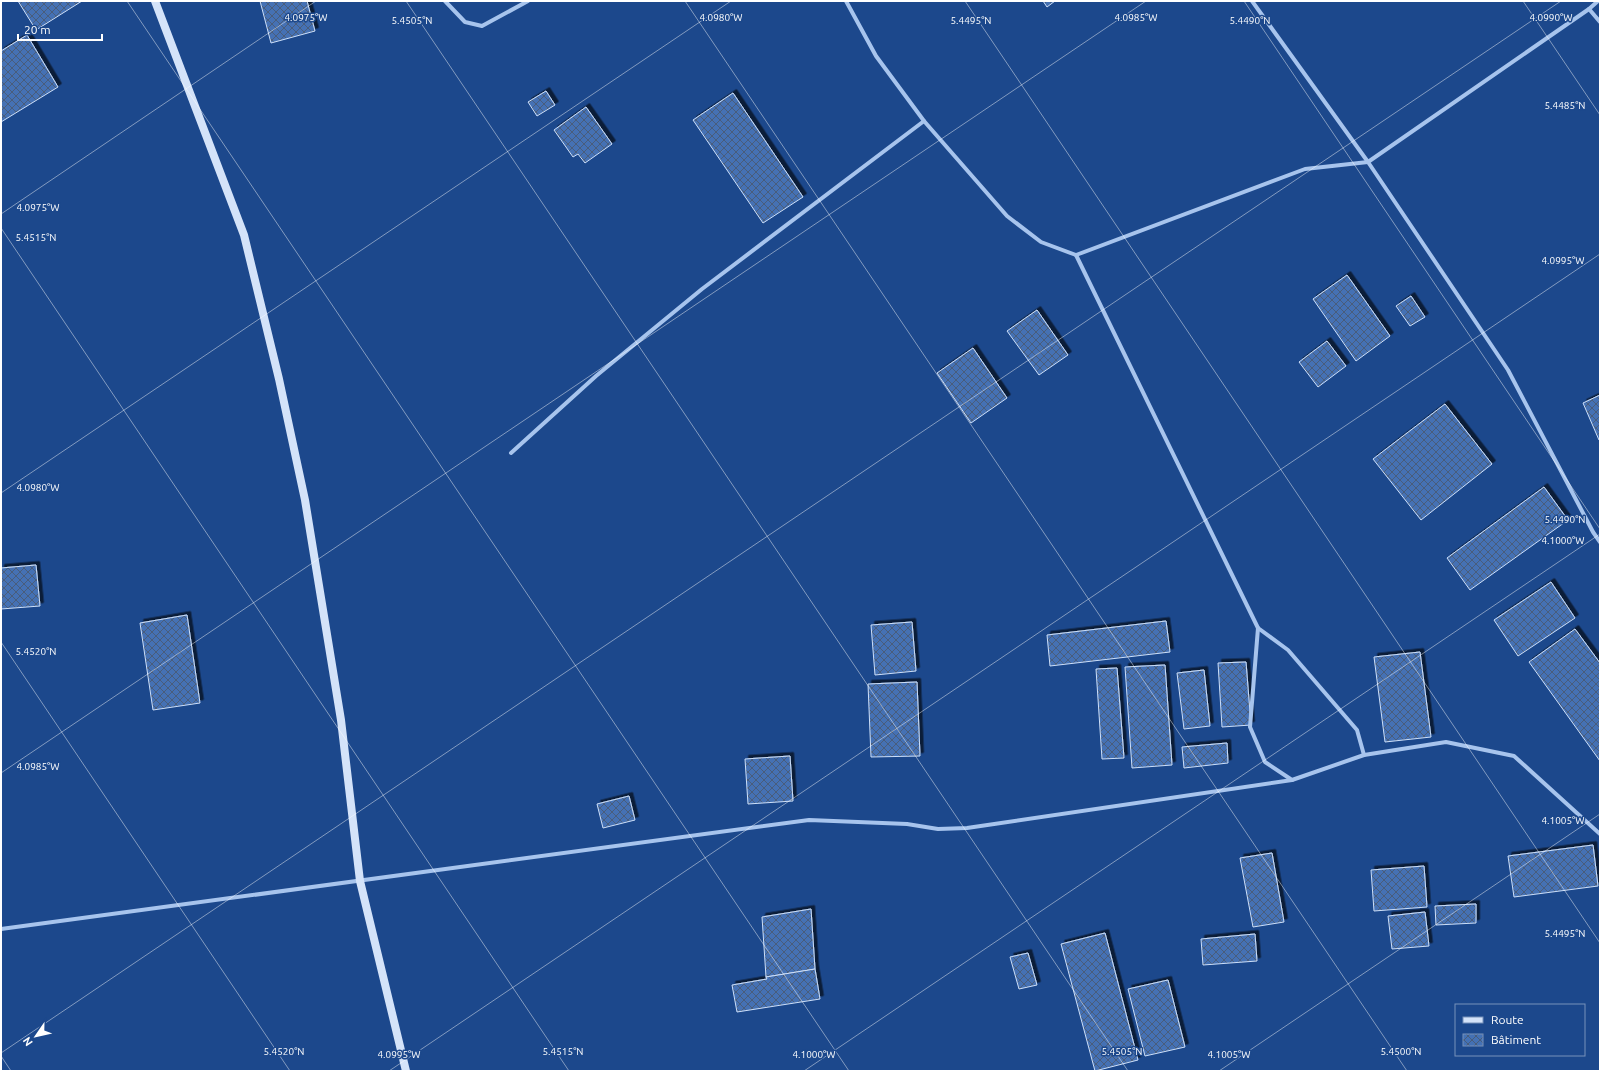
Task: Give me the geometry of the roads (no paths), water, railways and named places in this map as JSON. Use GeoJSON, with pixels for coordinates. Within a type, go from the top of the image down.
{"type":"FeatureCollection","features":[{"type":"Feature","properties":{"kind":"street"},"geometry":{"type":"LineString","coordinates":[[155,1],[244,235],[279,379],[305,500],[341,720],[360,881],[406,1071]]}},
{"type":"Feature","properties":{"kind":"street"},"geometry":{"type":"LineString","coordinates":[[445,1],[465,22],[482,26],[528,1]]}},
{"type":"Feature","properties":{"kind":"street"},"geometry":{"type":"LineString","coordinates":[[846,1],[876,56],[924,121],[1007,216],[1041,242],[1076,255],[1305,169],[1368,162],[1589,9],[1598,1]]}},
{"type":"Feature","properties":{"kind":"street"},"geometry":{"type":"LineString","coordinates":[[1252,1],[1368,162],[1508,370],[1593,532],[1600,542]]}},
{"type":"Feature","properties":{"kind":"street"},"geometry":{"type":"LineString","coordinates":[[1589,9],[1600,22]]}},
{"type":"Feature","properties":{"kind":"street"},"geometry":{"type":"LineString","coordinates":[[511,453],[596,376],[702,289],[924,121]]}},
{"type":"Feature","properties":{"kind":"street"},"geometry":{"type":"LineString","coordinates":[[1076,255],[1258,628],[1288,650],[1357,730],[1364,754]]}},
{"type":"Feature","properties":{"kind":"street"},"geometry":{"type":"LineString","coordinates":[[1258,628],[1250,727],[1265,762],[1292,780]]}},
{"type":"Feature","properties":{"kind":"street"},"geometry":{"type":"LineString","coordinates":[[1,929],[809,820],[907,824],[938,829],[967,828],[1292,780],[1364,754],[1446,742],[1514,756],[1600,834]]}}]}
